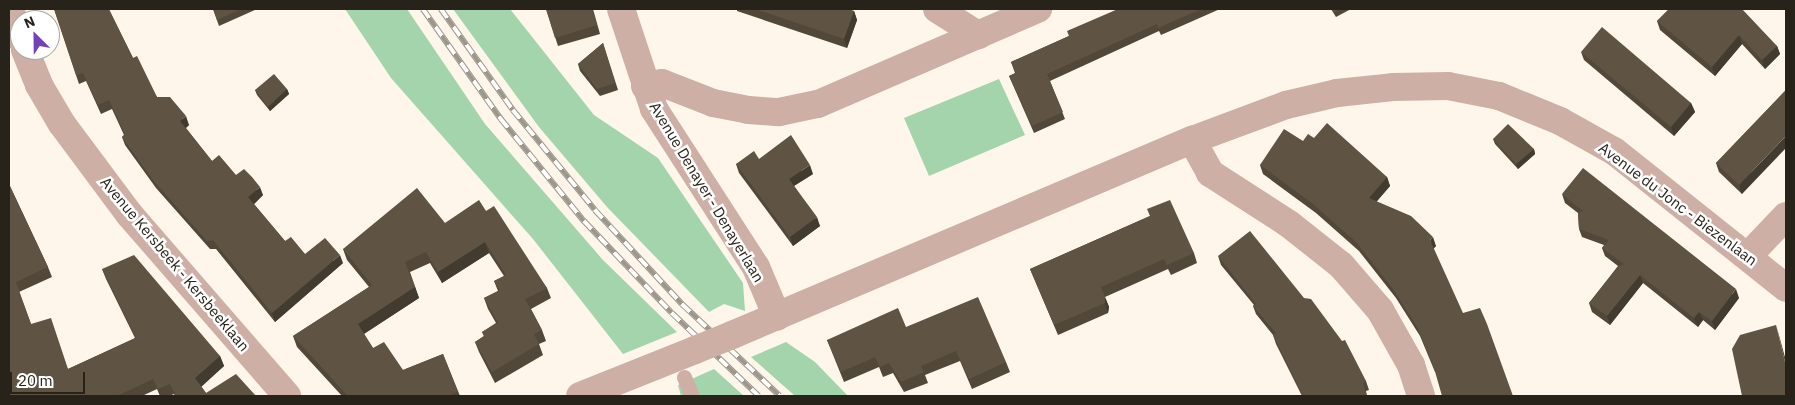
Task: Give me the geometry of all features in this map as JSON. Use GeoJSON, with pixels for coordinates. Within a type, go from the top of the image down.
{"type":"FeatureCollection","features":[{"type":"Feature","properties":{"kind":"street","name":"Avenue Denayer - Denayerlaan"},"geometry":{"type":"LineString","coordinates":[[621,9],[658,117],[756,267],[777,317]]}},
{"type":"Feature","properties":{"kind":"street"},"geometry":{"type":"LineString","coordinates":[[937,9],[978,35]]}},
{"type":"Feature","properties":{"kind":"street"},"geometry":{"type":"LineString","coordinates":[[646,86],[662,83],[713,103],[748,110],[779,112],[818,104],[1038,9]]}},
{"type":"Feature","properties":{"kind":"street","name":"Avenue Kersbeek - Kersbeeklaan"},"geometry":{"type":"LineString","coordinates":[[29,60],[39,85],[62,124],[129,214],[288,396]]}},
{"type":"Feature","properties":{"kind":"street","name":"Avenue du Jonc - Biezenlaan"},"geometry":{"type":"LineString","coordinates":[[580,396],[777,317],[1192,140],[1286,105],[1337,93],[1393,87],[1448,86],[1499,96],[1560,121],[1614,151],[1786,288]]}},
{"type":"Feature","properties":{"kind":"street"},"geometry":{"type":"LineString","coordinates":[[1192,140],[1210,173],[1289,224],[1341,265],[1380,310],[1411,365],[1421,396]]}},
{"type":"Feature","properties":{"kind":"street"},"geometry":{"type":"LineString","coordinates":[[1748,256],[1786,216]]}},
{"type":"Feature","properties":{"kind":"lane"},"geometry":{"type":"LineString","coordinates":[[684,377],[692,396]]}},
{"type":"Feature","properties":{"kind":"green space"},"geometry":{"type":"Polygon","coordinates":[[[345,9],[407,9],[485,124],[603,260],[677,332],[623,354],[533,239],[391,78],[345,9]]]}},
{"type":"Feature","properties":{"kind":"green space"},"geometry":{"type":"Polygon","coordinates":[[[453,9],[510,9],[594,115],[658,158],[743,283],[745,311],[724,304],[709,312],[607,207],[539,127],[453,9]]]}},
{"type":"Feature","properties":{"kind":"green space"},"geometry":{"type":"Polygon","coordinates":[[[999,79],[1025,135],[929,176],[904,118],[999,79]]]}},
{"type":"Feature","properties":{"kind":"green space"},"geometry":{"type":"Polygon","coordinates":[[[786,342],[815,362],[848,396],[795,396],[751,357],[786,342]]]}},
{"type":"Feature","properties":{"kind":"green space"},"geometry":{"type":"Polygon","coordinates":[[[714,369],[744,396],[681,396],[678,385],[714,369]]]}},
{"type":"Feature","properties":{"kind":"building"},"geometry":{"type":"Polygon","coordinates":[[[109,9],[133,58],[137,56],[157,97],[170,97],[186,116],[180,121],[212,161],[219,155],[236,175],[244,169],[252,177],[260,187],[248,197],[285,241],[291,237],[305,254],[325,238],[340,255],[272,313],[213,240],[207,241],[153,180],[122,137],[125,134],[109,100],[98,105],[83,73],[76,75],[60,27],[60,10],[54,10],[109,9]]]}},
{"type":"Feature","properties":{"kind":"building"},"geometry":{"type":"Polygon","coordinates":[[[213,9],[241,9],[217,20],[213,9]]]}},
{"type":"Feature","properties":{"kind":"building"},"geometry":{"type":"Polygon","coordinates":[[[546,9],[592,9],[597,25],[555,38],[546,9]]]}},
{"type":"Feature","properties":{"kind":"building"},"geometry":{"type":"Polygon","coordinates":[[[755,9],[847,9],[854,11],[844,39],[755,9]]]}},
{"type":"Feature","properties":{"kind":"building"},"geometry":{"type":"Polygon","coordinates":[[[1118,9],[1201,9],[1158,28],[1157,24],[1047,74],[1063,112],[1032,126],[1009,76],[1016,73],[1011,62],[1069,36],[1067,31],[1118,9]]]}},
{"type":"Feature","properties":{"kind":"building"},"geometry":{"type":"Polygon","coordinates":[[[1669,9],[1742,9],[1777,46],[1762,60],[1739,35],[1712,67],[1657,21],[1669,9]]]}},
{"type":"Feature","properties":{"kind":"building"},"geometry":{"type":"Polygon","coordinates":[[[1602,27],[1691,103],[1671,127],[1581,52],[1602,27]]]}},
{"type":"Feature","properties":{"kind":"building"},"geometry":{"type":"Polygon","coordinates":[[[603,43],[615,83],[597,89],[578,64],[603,43]]]}},
{"type":"Feature","properties":{"kind":"building"},"geometry":{"type":"Polygon","coordinates":[[[274,74],[287,89],[268,107],[255,90],[274,74]]]}},
{"type":"Feature","properties":{"kind":"building"},"geometry":{"type":"Polygon","coordinates":[[[1786,90],[1786,136],[1739,185],[1716,163],[1786,90]]]}},
{"type":"Feature","properties":{"kind":"building"},"geometry":{"type":"Polygon","coordinates":[[[1327,123],[1387,177],[1369,198],[1411,216],[1433,237],[1430,240],[1463,313],[1480,308],[1513,396],[1442,396],[1434,368],[1417,327],[1393,289],[1356,242],[1313,204],[1260,165],[1284,129],[1303,141],[1308,134],[1314,138],[1327,123]]]}},
{"type":"Feature","properties":{"kind":"building"},"geometry":{"type":"Polygon","coordinates":[[[1508,124],[1534,149],[1516,164],[1493,139],[1508,124]]]}},
{"type":"Feature","properties":{"kind":"building"},"geometry":{"type":"Polygon","coordinates":[[[791,135],[810,165],[789,179],[817,217],[790,237],[736,164],[754,151],[759,159],[791,135]]]}},
{"type":"Feature","properties":{"kind":"building"},"geometry":{"type":"Polygon","coordinates":[[[1583,168],[1736,289],[1712,321],[1699,312],[1694,318],[1640,275],[1607,316],[1589,303],[1619,266],[1624,264],[1602,248],[1609,240],[1579,229],[1578,213],[1583,211],[1562,194],[1583,168]]]}},
{"type":"Feature","properties":{"kind":"building"},"geometry":{"type":"Polygon","coordinates":[[[9,184],[48,267],[16,282],[31,324],[51,318],[68,369],[136,338],[102,269],[134,255],[220,356],[195,378],[206,393],[236,374],[256,396],[176,396],[170,384],[158,389],[153,379],[117,396],[9,396],[9,184]]]}},
{"type":"Feature","properties":{"kind":"building"},"geometry":{"type":"Polygon","coordinates":[[[417,188],[445,223],[479,200],[486,211],[494,206],[547,288],[525,299],[542,330],[534,334],[539,344],[492,372],[475,342],[484,336],[482,332],[498,323],[484,298],[500,290],[494,281],[506,275],[485,242],[438,272],[426,252],[405,262],[415,287],[358,324],[373,348],[384,342],[403,370],[443,354],[458,392],[447,396],[348,396],[293,336],[372,285],[343,249],[417,188]]]}},
{"type":"Feature","properties":{"kind":"building"},"geometry":{"type":"Polygon","coordinates":[[[1170,200],[1194,253],[1167,265],[1164,259],[1101,287],[1105,303],[1054,325],[1030,269],[1150,216],[1147,209],[1170,200]]]}},
{"type":"Feature","properties":{"kind":"building"},"geometry":{"type":"Polygon","coordinates":[[[1250,231],[1304,298],[1311,299],[1342,341],[1345,340],[1366,381],[1363,383],[1367,396],[1303,396],[1273,335],[1276,333],[1253,306],[1256,304],[1218,256],[1250,231]]]}},
{"type":"Feature","properties":{"kind":"building"},"geometry":{"type":"Polygon","coordinates":[[[978,297],[1006,362],[969,379],[956,351],[921,366],[924,372],[901,382],[889,363],[880,367],[875,357],[841,372],[827,340],[898,308],[906,327],[978,297]]]}},
{"type":"Feature","properties":{"kind":"building"},"geometry":{"type":"Polygon","coordinates":[[[1776,325],[1786,366],[1786,396],[1742,396],[1732,349],[1740,335],[1776,325]]]}},
{"type":"Feature","properties":{"kind":"railway"},"geometry":{"type":"LineString","coordinates":[[423,9],[501,119],[584,221],[672,313],[759,396]]}},
{"type":"Feature","properties":{"kind":"railway"},"geometry":{"type":"LineString","coordinates":[[441,9],[513,110],[595,210],[682,304],[780,396]]}}]}
